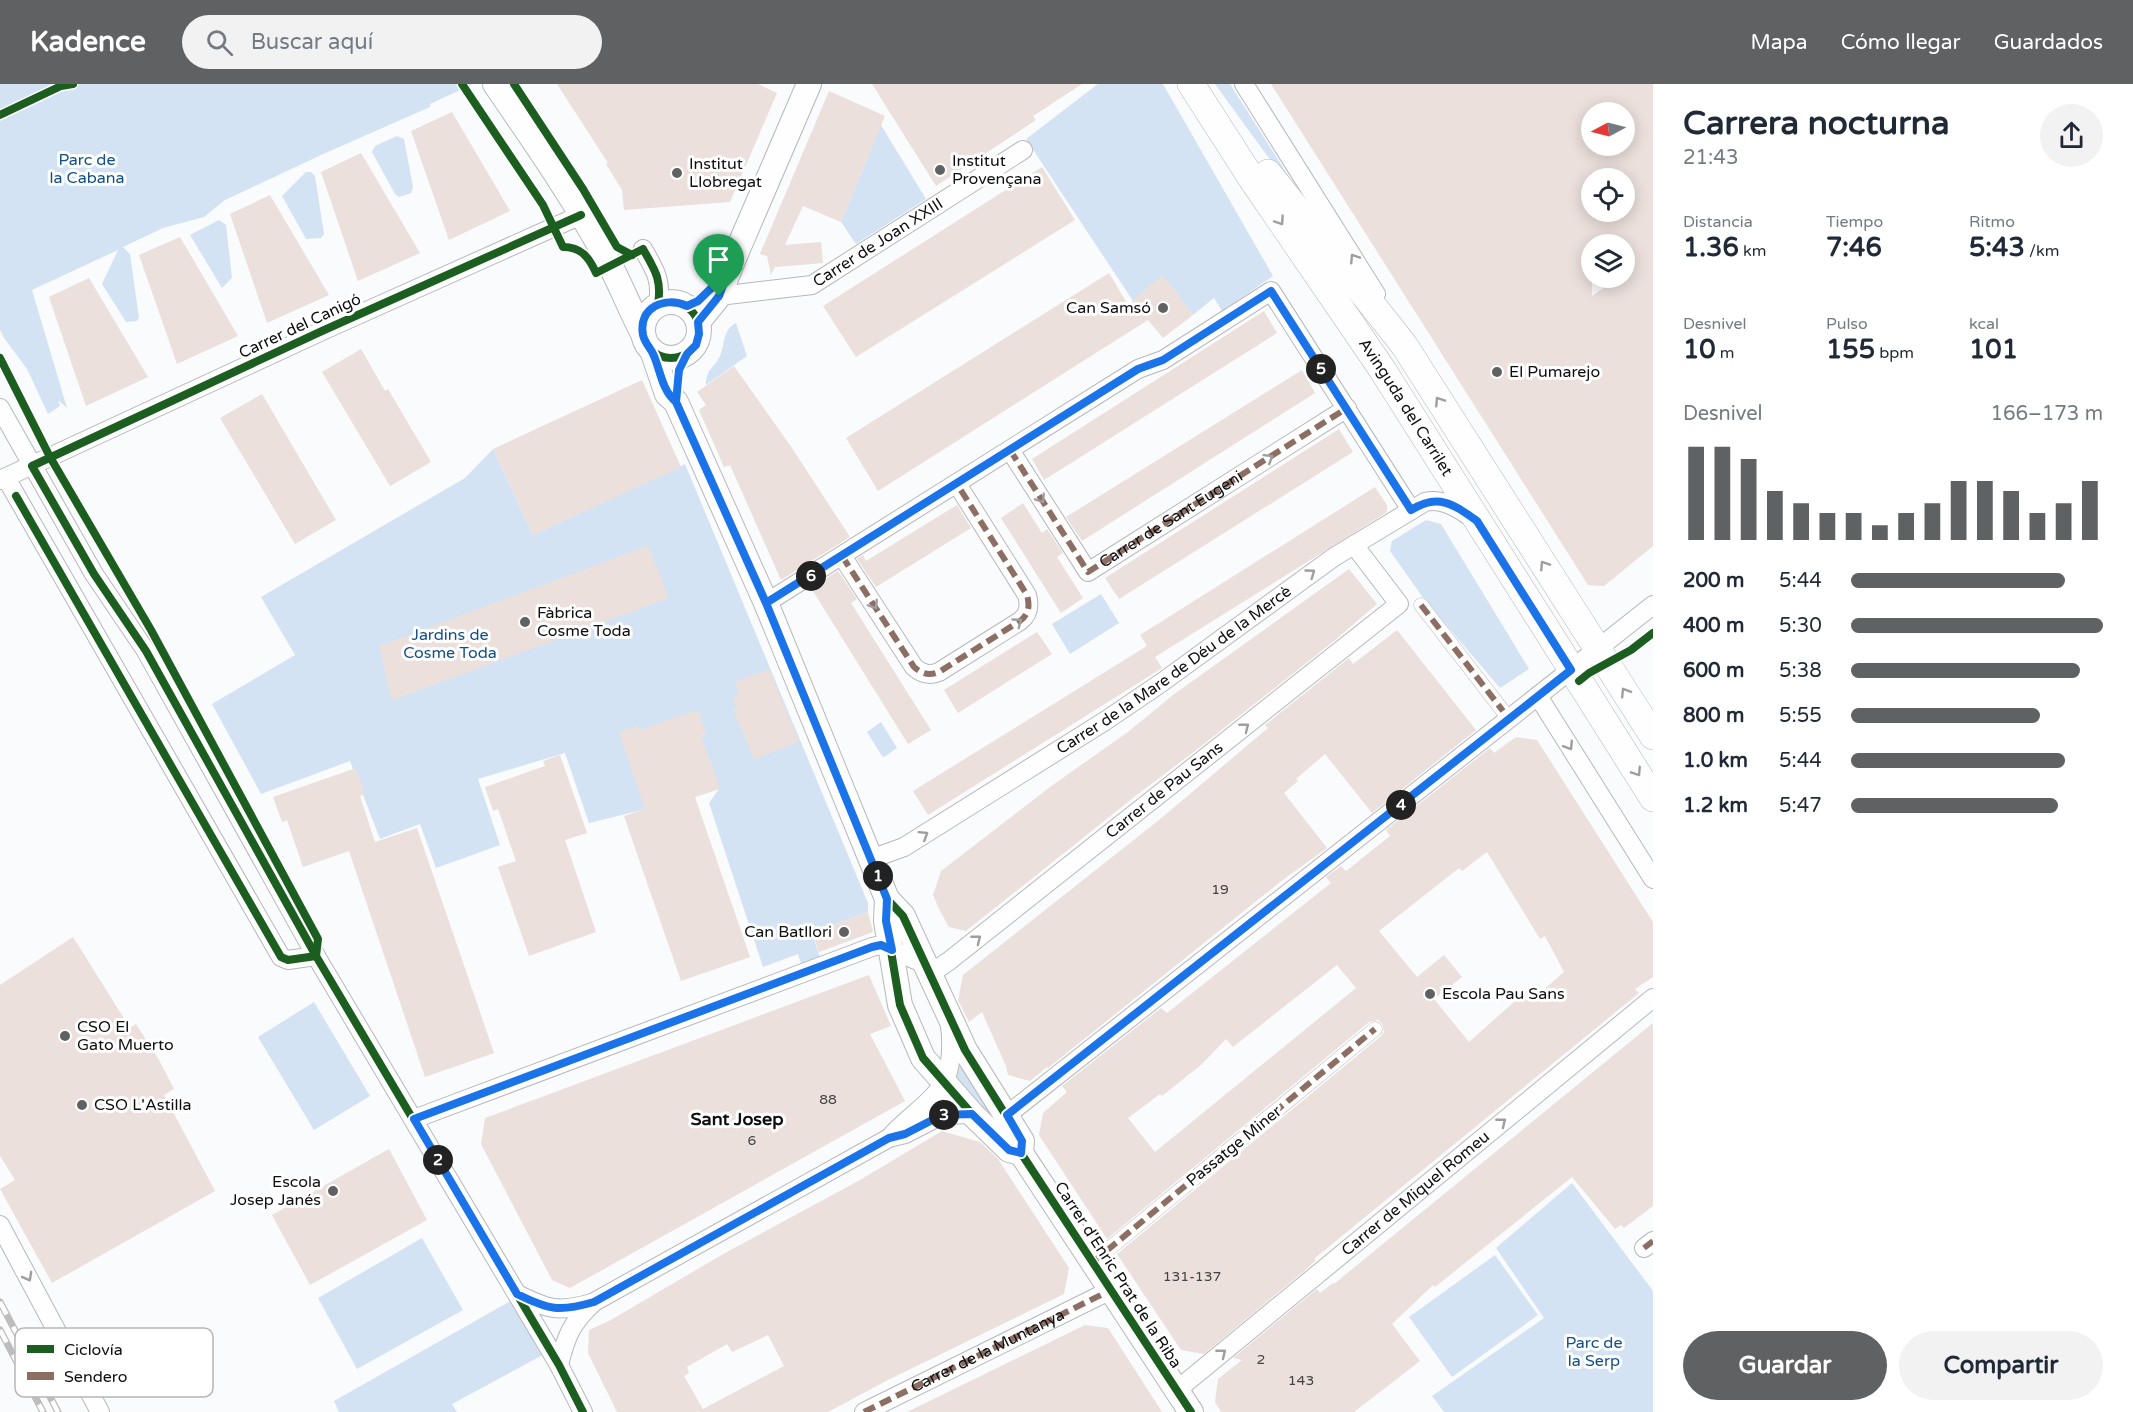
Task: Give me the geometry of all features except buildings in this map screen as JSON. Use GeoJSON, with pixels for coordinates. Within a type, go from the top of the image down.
{"type":"FeatureCollection","features":[{"type":"Feature","properties":{"kind":"main road","name":"Avinguda del Carrilet"},"geometry":{"type":"LineString","coordinates":[[1191,84],[1252,179],[1382,369],[1653,798]]}},
{"type":"Feature","properties":{"kind":"main road","name":"Avinguda del Carrilet"},"geometry":{"type":"LineString","coordinates":[[1205,84],[1269,174],[1404,345],[1653,736]]}},
{"type":"Feature","properties":{"kind":"street","name":"Carrer d'Enric Prat de la Riba"},"geometry":{"type":"LineString","coordinates":[[495,84],[581,215],[623,288],[648,343],[667,394],[676,402],[766,603],[887,899],[903,916],[965,1050],[1022,1141],[1015,1151]]}},
{"type":"Feature","properties":{"kind":"street"},"geometry":{"type":"LineString","coordinates":[[693,314],[719,296],[808,84]]}},
{"type":"Feature","properties":{"kind":"street","name":"Avinguda del Carrilet"},"geometry":{"type":"LineString","coordinates":[[1244,84],[1367,277],[1404,345]]}},
{"type":"Feature","properties":{"kind":"street","name":"Carrer de Joan XXIII"},"geometry":{"type":"LineString","coordinates":[[719,296],[812,285],[1023,150]]}},
{"type":"Feature","properties":{"kind":"street","name":"Carrer del Canigó"},"geometry":{"type":"LineString","coordinates":[[3,479],[322,331],[581,215]]}},
{"type":"Feature","properties":{"kind":"street"},"geometry":{"type":"LineString","coordinates":[[643,249],[660,288],[656,306],[643,323],[648,343],[663,358],[674,359],[687,354],[696,345],[699,334],[693,314],[678,302],[668,301],[656,306]]}},
{"type":"Feature","properties":{"kind":"street"},"geometry":{"type":"LineString","coordinates":[[693,314],[698,301],[728,272]]}},
{"type":"Feature","properties":{"kind":"street","name":"Carrer d'Enric Prat de la Riba"},"geometry":{"type":"LineString","coordinates":[[623,288],[634,298],[656,306]]}},
{"type":"Feature","properties":{"kind":"street"},"geometry":{"type":"LineString","coordinates":[[766,603],[1138,369],[1163,360],[1271,291],[1411,510]]}},
{"type":"Feature","properties":{"kind":"street","name":"Carrer d'Enric Prat de la Riba"},"geometry":{"type":"LineString","coordinates":[[676,402],[679,370],[687,354]]}},
{"type":"Feature","properties":{"kind":"street"},"geometry":{"type":"LineString","coordinates":[[0,408],[94,574],[146,651],[316,956],[559,1365],[583,1412]]}},
{"type":"Feature","properties":{"kind":"street","name":"Carrer de Sant Eugeni"},"geometry":{"type":"LineString","coordinates":[[1010,450],[1088,572],[1347,408]]}},
{"type":"Feature","properties":{"kind":"street"},"geometry":{"type":"LineString","coordinates":[[3,479],[281,957],[288,960],[316,956]]}},
{"type":"Feature","properties":{"kind":"street"},"geometry":{"type":"LineString","coordinates":[[842,556],[914,667],[924,674],[939,672],[1020,621],[1027,614],[1029,602],[1027,595],[957,484]]}},
{"type":"Feature","properties":{"kind":"street","name":"Carrer de la Mare de Déu de la Mercè"},"geometry":{"type":"LineString","coordinates":[[871,859],[904,847],[1105,721],[1334,557],[1425,502],[1432,500],[1460,509],[1477,521]]}},
{"type":"Feature","properties":{"kind":"street","name":"Carrer de Pau Sans"},"geometry":{"type":"LineString","coordinates":[[927,969],[949,961],[1400,604],[1354,544]]}},
{"type":"Feature","properties":{"kind":"street"},"geometry":{"type":"LineString","coordinates":[[1421,605],[1503,711]]}},
{"type":"Feature","properties":{"kind":"street"},"geometry":{"type":"LineString","coordinates":[[1007,1115],[1653,605]]}},
{"type":"Feature","properties":{"kind":"street"},"geometry":{"type":"LineString","coordinates":[[1538,696],[1653,879]]}},
{"type":"Feature","properties":{"kind":"street","name":"Carrer d'Enric Prat de la Riba"},"geometry":{"type":"LineString","coordinates":[[887,899],[886,921],[900,1005],[923,1058],[972,1114],[1015,1151],[1093,1262],[1191,1412]]}},
{"type":"Feature","properties":{"kind":"street"},"geometry":{"type":"LineString","coordinates":[[414,1119],[872,947],[881,945],[927,969]]}},
{"type":"Feature","properties":{"kind":"street","name":"Carrer de Miquel Romeu"},"geometry":{"type":"LineString","coordinates":[[1177,1390],[1653,998]]}},
{"type":"Feature","properties":{"kind":"street"},"geometry":{"type":"LineString","coordinates":[[889,1138],[944,1081],[951,1054],[952,1038],[948,1013]]}},
{"type":"Feature","properties":{"kind":"street","name":"Passatge Miner"},"geometry":{"type":"LineString","coordinates":[[1093,1262],[1375,1029]]}},
{"type":"Feature","properties":{"kind":"street"},"geometry":{"type":"LineString","coordinates":[[517,1294],[543,1307],[556,1309],[575,1308],[594,1302],[889,1138],[905,1134],[942,1115],[972,1114]]}},
{"type":"Feature","properties":{"kind":"street"},"geometry":{"type":"LineString","coordinates":[[0,1226],[55,1328]]}},
{"type":"Feature","properties":{"kind":"street","name":"Carrer de la Muntanya"},"geometry":{"type":"LineString","coordinates":[[864,1412],[1111,1290]]}},
{"type":"Feature","properties":{"kind":"street"},"geometry":{"type":"LineString","coordinates":[[559,1365],[570,1329],[578,1317],[594,1302]]}},
{"type":"Feature","properties":{"kind":"street"},"geometry":{"type":"LineString","coordinates":[[92,1397],[100,1412]]}},
{"type":"Feature","properties":{"kind":"green space","name":"Parc de la Cabana"},"geometry":{"type":"Polygon","coordinates":[[[0,84],[473,84],[430,104],[430,107],[225,200],[204,217],[163,228],[123,247],[130,254],[139,318],[137,321],[126,322],[102,284],[118,250],[32,290],[67,408],[58,400],[60,406],[48,414],[27,369],[0,330],[0,84]]]}},
{"type":"Feature","properties":{"kind":"green space"},"geometry":{"type":"Polygon","coordinates":[[[1098,84],[1163,84],[1273,276],[1222,311],[1214,298],[1193,315],[1163,276],[1133,301],[1026,139],[1098,84]]]}},
{"type":"Feature","properties":{"kind":"green space"},"geometry":{"type":"Polygon","coordinates":[[[1215,84],[1230,84],[1305,202],[1302,204],[1215,84]]]}},
{"type":"Feature","properties":{"kind":"green space"},"geometry":{"type":"Polygon","coordinates":[[[881,125],[926,199],[856,244],[841,222],[881,125]]]}},
{"type":"Feature","properties":{"kind":"green space"},"geometry":{"type":"Polygon","coordinates":[[[397,136],[404,139],[413,187],[411,193],[399,197],[395,194],[372,152],[375,146],[397,136]]]}},
{"type":"Feature","properties":{"kind":"green space"},"geometry":{"type":"Polygon","coordinates":[[[306,172],[311,172],[315,176],[324,234],[321,238],[306,239],[282,196],[306,172]]]}},
{"type":"Feature","properties":{"kind":"green space"},"geometry":{"type":"Polygon","coordinates":[[[219,220],[226,225],[232,278],[222,288],[190,235],[219,220]]]}},
{"type":"Feature","properties":{"kind":"green space"},"geometry":{"type":"Polygon","coordinates":[[[736,323],[747,356],[706,385],[706,379],[720,356],[727,333],[736,323]]]}},
{"type":"Feature","properties":{"kind":"green space","name":"Jardins de Cosme Toda"},"geometry":{"type":"Polygon","coordinates":[[[493,449],[533,535],[685,464],[868,903],[868,912],[812,933],[820,957],[801,964],[798,954],[763,967],[709,803],[719,789],[710,761],[696,737],[706,734],[639,730],[637,726],[646,809],[589,823],[565,753],[478,779],[500,845],[436,868],[420,824],[380,839],[350,761],[261,794],[212,704],[295,655],[261,597],[465,478],[493,449]]]}},
{"type":"Feature","properties":{"kind":"green space"},"geometry":{"type":"Polygon","coordinates":[[[1426,520],[1441,524],[1529,669],[1500,688],[1424,599],[1390,551],[1392,541],[1426,520]]]}},
{"type":"Feature","properties":{"kind":"green space"},"geometry":{"type":"Polygon","coordinates":[[[1101,594],[1119,623],[1070,654],[1052,624],[1101,594]]]}},
{"type":"Feature","properties":{"kind":"green space"},"geometry":{"type":"Polygon","coordinates":[[[881,722],[897,748],[884,757],[867,732],[881,722]]]}},
{"type":"Feature","properties":{"kind":"green space"},"geometry":{"type":"Polygon","coordinates":[[[314,1002],[370,1096],[314,1130],[258,1037],[314,1002]]]}},
{"type":"Feature","properties":{"kind":"green space"},"geometry":{"type":"Polygon","coordinates":[[[961,1058],[996,1122],[955,1079],[955,1068],[961,1058]]]}},
{"type":"Feature","properties":{"kind":"green space","name":"Parc de la Serp"},"geometry":{"type":"Polygon","coordinates":[[[1572,1183],[1653,1291],[1653,1412],[1444,1412],[1432,1396],[1544,1318],[1496,1248],[1572,1183]]]}},
{"type":"Feature","properties":{"kind":"green space"},"geometry":{"type":"Polygon","coordinates":[[[422,1238],[463,1310],[357,1369],[318,1298],[422,1238]]]}},
{"type":"Feature","properties":{"kind":"green space"},"geometry":{"type":"Polygon","coordinates":[[[1495,1255],[1538,1315],[1452,1377],[1409,1317],[1495,1255]]]}},
{"type":"Feature","properties":{"kind":"green space"},"geometry":{"type":"Polygon","coordinates":[[[521,1295],[552,1350],[452,1404],[457,1412],[339,1412],[334,1401],[521,1295]]]}},
{"type":"Feature","properties":{"kind":"railway"},"geometry":{"type":"LineString","coordinates":[[0,1302],[15,1330]]}},
{"type":"Feature","properties":{"kind":"railway"},"geometry":{"type":"LineString","coordinates":[[0,1330],[15,1359]]}},
{"type":"Feature","properties":{"kind":"railway"},"geometry":{"type":"LineString","coordinates":[[35,1397],[43,1412]]}},
{"type":"Feature","properties":{"kind":"railway"},"geometry":{"type":"LineString","coordinates":[[50,1397],[58,1412]]}},
{"type":"Feature","properties":{"kind":"marked path"},"geometry":{"type":"LineString","coordinates":[[766,603],[1138,369],[1163,360],[1271,291]]}},
{"type":"Feature","properties":{"kind":"marked path"},"geometry":{"type":"LineString","coordinates":[[1010,450],[1088,572],[1347,408]]}},
{"type":"Feature","properties":{"kind":"marked path"},"geometry":{"type":"LineString","coordinates":[[842,556],[914,667],[926,674],[939,672],[1020,621],[1027,613],[1028,606],[1027,595],[957,484]]}},
{"type":"Feature","properties":{"kind":"marked path"},"geometry":{"type":"LineString","coordinates":[[1421,605],[1503,711]]}},
{"type":"Feature","properties":{"kind":"marked path"},"geometry":{"type":"LineString","coordinates":[[1093,1262],[1375,1029]]}},
{"type":"Feature","properties":{"kind":"marked path"},"geometry":{"type":"LineString","coordinates":[[1644,1248],[1653,1241]]}},
{"type":"Feature","properties":{"kind":"marked path"},"geometry":{"type":"LineString","coordinates":[[864,1412],[1111,1290]]}},
{"type":"Feature","properties":{"kind":"cycle path"},"geometry":{"type":"LineString","coordinates":[[0,115],[61,86],[73,84]]}},
{"type":"Feature","properties":{"kind":"cycle path"},"geometry":{"type":"LineString","coordinates":[[462,84],[543,205],[563,247],[569,247],[584,254],[596,273],[643,249],[656,275],[659,288],[658,304]]}},
{"type":"Feature","properties":{"kind":"cycle path"},"geometry":{"type":"LineString","coordinates":[[514,84],[583,189],[617,247],[632,255]]}},
{"type":"Feature","properties":{"kind":"cycle path"},"geometry":{"type":"LineString","coordinates":[[581,215],[322,331],[32,466],[94,574],[146,651],[316,956],[559,1365],[583,1412]]}},
{"type":"Feature","properties":{"kind":"cycle path"},"geometry":{"type":"LineString","coordinates":[[665,302],[677,302],[687,306],[695,314],[699,330],[695,346],[687,354],[677,358],[665,358],[655,354],[647,346],[643,336],[643,324],[647,314],[655,306],[665,302]]}},
{"type":"Feature","properties":{"kind":"cycle path"},"geometry":{"type":"LineString","coordinates":[[653,353],[667,394],[676,402],[766,603],[887,899],[903,916],[965,1050],[1022,1141],[1021,1153],[1191,1412]]}},
{"type":"Feature","properties":{"kind":"cycle path"},"geometry":{"type":"LineString","coordinates":[[0,358],[50,457],[151,630],[318,939],[316,956]]}},
{"type":"Feature","properties":{"kind":"cycle path"},"geometry":{"type":"LineString","coordinates":[[16,496],[281,957],[288,960],[316,956]]}},
{"type":"Feature","properties":{"kind":"cycle path"},"geometry":{"type":"LineString","coordinates":[[1579,681],[1631,650],[1653,633]]}},
{"type":"Feature","properties":{"kind":"cycle path"},"geometry":{"type":"LineString","coordinates":[[1007,1115],[1571,670]]}},
{"type":"Feature","properties":{"kind":"cycle path"},"geometry":{"type":"LineString","coordinates":[[887,899],[886,921],[900,1005],[923,1058],[972,1114],[1009,1150],[1021,1153]]}},
{"type":"Feature","properties":{"kind":"place","name":"Institut Provençana"},"geometry":{"type":"Point","coordinates":[940,170]}},
{"type":"Feature","properties":{"kind":"place","name":"Institut Llobregat"},"geometry":{"type":"Point","coordinates":[677,173]}},
{"type":"Feature","properties":{"kind":"place","name":"Can Samsó"},"geometry":{"type":"Point","coordinates":[1163,308]}},
{"type":"Feature","properties":{"kind":"place","name":"El Pumarejo"},"geometry":{"type":"Point","coordinates":[1497,372]}},
{"type":"Feature","properties":{"kind":"place","name":"Fàbrica Cosme Toda"},"geometry":{"type":"Point","coordinates":[525,622]}},
{"type":"Feature","properties":{"kind":"place","name":"Can Batllori"},"geometry":{"type":"Point","coordinates":[844,932]}},
{"type":"Feature","properties":{"kind":"place","name":"Escola Pau Sans"},"geometry":{"type":"Point","coordinates":[1430,994]}},
{"type":"Feature","properties":{"kind":"place","name":"CSO El Gato Muerto"},"geometry":{"type":"Point","coordinates":[65,1036]}},
{"type":"Feature","properties":{"kind":"place","name":"CSO L'Astilla"},"geometry":{"type":"Point","coordinates":[82,1105]}},
{"type":"Feature","properties":{"kind":"place","name":"Escola Josep Janés"},"geometry":{"type":"Point","coordinates":[333,1191]}},
{"type":"Feature","properties":{"kind":"district","name":"Sant Josep"},"geometry":{"type":"Point","coordinates":[737,1119]}},
{"type":"Feature","properties":{"kind":"route"},"geometry":{"type":"LineString","coordinates":[[719,296],[698,322],[699,334],[696,345],[687,354],[679,370],[676,402],[684,420],[766,603],[887,899],[886,921],[892,950],[881,945],[872,947],[414,1119],[517,1294],[543,1307],[566,1309],[594,1302],[889,1138],[905,1134],[942,1115],[972,1114],[1009,1150],[1021,1153],[1022,1141],[1007,1115],[1571,670],[1477,521],[1460,509],[1432,500],[1411,510],[1271,291],[1163,360],[1138,369],[766,603],[676,402],[667,394],[653,353],[646,344],[643,334],[643,323],[648,313],[658,304],[668,301],[687,306],[698,301],[728,272],[719,296]]}}]}
